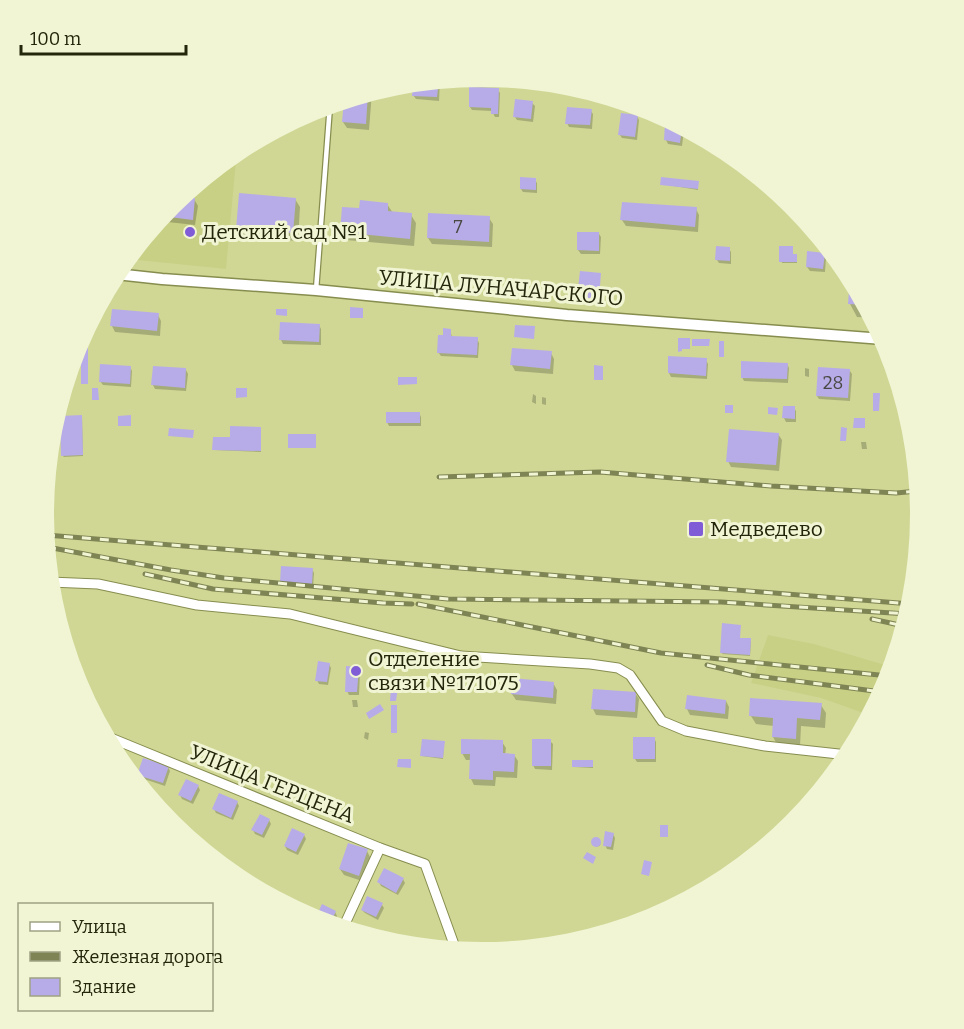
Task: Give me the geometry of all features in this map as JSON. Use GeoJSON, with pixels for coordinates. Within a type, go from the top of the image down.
{"type":"FeatureCollection","features":[{"type":"Feature","properties":{"kind":"street","name":"УЛИЦА ЛУНАЧАРСКОГО"},"geometry":{"type":"LineString","coordinates":[[127,275],[316,290],[567,315],[872,338]]}},
{"type":"Feature","properties":{"kind":"street"},"geometry":{"type":"LineString","coordinates":[[60,582],[98,584],[196,604],[290,614],[461,656],[590,664],[618,668],[630,675],[662,721],[686,731],[765,746],[837,754]]}},
{"type":"Feature","properties":{"kind":"street","name":"УЛИЦА ГЕРЦЕНА"},"geometry":{"type":"LineString","coordinates":[[120,742],[380,848],[425,864],[453,942]]}},
{"type":"Feature","properties":{"kind":"street"},"geometry":{"type":"LineString","coordinates":[[346,921],[380,848]]}},
{"type":"Feature","properties":{"kind":"lane"},"geometry":{"type":"LineString","coordinates":[[316,290],[329,115]]}},
{"type":"Feature","properties":{"kind":"shaded area","name":"Детский сад №1"},"geometry":{"type":"Polygon","coordinates":[[[236,165],[226,269],[138,260],[179,212],[236,165]]]}},
{"type":"Feature","properties":{"kind":"shaded area"},"geometry":{"type":"Polygon","coordinates":[[[768,635],[814,644],[882,664],[862,712],[821,698],[751,683],[768,635]]]}},
{"type":"Feature","properties":{"kind":"building"},"geometry":{"type":"Polygon","coordinates":[[[469,87],[499,88],[498,114],[491,114],[491,108],[469,107],[469,87]]]}},
{"type":"Feature","properties":{"kind":"building"},"geometry":{"type":"Polygon","coordinates":[[[438,89],[437,97],[412,96],[412,93],[438,89]]]}},
{"type":"Feature","properties":{"kind":"building"},"geometry":{"type":"Polygon","coordinates":[[[515,99],[533,101],[531,119],[513,117],[515,99]]]}},
{"type":"Feature","properties":{"kind":"building"},"geometry":{"type":"Polygon","coordinates":[[[367,102],[366,124],[342,122],[343,109],[367,102]]]}},
{"type":"Feature","properties":{"kind":"building"},"geometry":{"type":"Polygon","coordinates":[[[567,107],[592,109],[590,125],[565,124],[567,107]]]}},
{"type":"Feature","properties":{"kind":"building"},"geometry":{"type":"Polygon","coordinates":[[[621,113],[638,116],[635,137],[618,135],[621,113]]]}},
{"type":"Feature","properties":{"kind":"building"},"geometry":{"type":"Polygon","coordinates":[[[665,128],[681,136],[680,143],[664,140],[665,128]]]}},
{"type":"Feature","properties":{"kind":"building"},"geometry":{"type":"Polygon","coordinates":[[[520,177],[536,178],[536,190],[520,189],[520,177]]]}},
{"type":"Feature","properties":{"kind":"building"},"geometry":{"type":"Polygon","coordinates":[[[661,177],[699,181],[698,189],[660,185],[661,177]]]}},
{"type":"Feature","properties":{"kind":"building"},"geometry":{"type":"Polygon","coordinates":[[[239,193],[296,198],[293,233],[236,229],[239,193]]]}},
{"type":"Feature","properties":{"kind":"building"},"geometry":{"type":"Polygon","coordinates":[[[195,198],[195,198],[193,220],[174,218],[195,198]]]}},
{"type":"Feature","properties":{"kind":"building"},"geometry":{"type":"Polygon","coordinates":[[[360,200],[388,203],[388,211],[412,213],[410,239],[340,232],[342,207],[359,208],[360,200]]]}},
{"type":"Feature","properties":{"kind":"building"},"geometry":{"type":"Polygon","coordinates":[[[622,202],[697,207],[695,227],[620,220],[622,202]]]}},
{"type":"Feature","properties":{"kind":"building"},"geometry":{"type":"Polygon","coordinates":[[[428,213],[490,216],[489,242],[427,238],[428,213]]]}},
{"type":"Feature","properties":{"kind":"building"},"geometry":{"type":"Polygon","coordinates":[[[577,232],[599,232],[599,251],[577,250],[577,232]]]}},
{"type":"Feature","properties":{"kind":"building"},"geometry":{"type":"Polygon","coordinates":[[[716,246],[730,247],[730,261],[715,260],[716,246]]]}},
{"type":"Feature","properties":{"kind":"building"},"geometry":{"type":"Polygon","coordinates":[[[779,246],[793,246],[793,254],[797,254],[797,262],[779,262],[779,246]]]}},
{"type":"Feature","properties":{"kind":"building"},"geometry":{"type":"Polygon","coordinates":[[[807,251],[821,253],[824,258],[823,269],[806,267],[807,251]]]}},
{"type":"Feature","properties":{"kind":"building"},"geometry":{"type":"Polygon","coordinates":[[[580,271],[601,273],[599,299],[577,297],[580,271]]]}},
{"type":"Feature","properties":{"kind":"building"},"geometry":{"type":"Polygon","coordinates":[[[849,294],[855,304],[848,304],[849,294]]]}},
{"type":"Feature","properties":{"kind":"building"},"geometry":{"type":"Polygon","coordinates":[[[350,307],[363,308],[363,318],[350,318],[350,307]]]}},
{"type":"Feature","properties":{"kind":"building"},"geometry":{"type":"Polygon","coordinates":[[[112,309],[159,313],[157,331],[110,326],[112,309]]]}},
{"type":"Feature","properties":{"kind":"building"},"geometry":{"type":"Polygon","coordinates":[[[276,309],[287,309],[287,316],[276,315],[276,309]]]}},
{"type":"Feature","properties":{"kind":"building"},"geometry":{"type":"Polygon","coordinates":[[[280,322],[320,324],[319,342],[279,340],[280,322]]]}},
{"type":"Feature","properties":{"kind":"building"},"geometry":{"type":"Polygon","coordinates":[[[515,325],[535,326],[534,339],[514,337],[515,325]]]}},
{"type":"Feature","properties":{"kind":"building"},"geometry":{"type":"Polygon","coordinates":[[[443,328],[451,329],[451,336],[478,337],[477,355],[437,353],[438,335],[443,335],[443,328]]]}},
{"type":"Feature","properties":{"kind":"building"},"geometry":{"type":"Polygon","coordinates":[[[678,338],[690,338],[690,349],[682,349],[678,352],[678,338]]]}},
{"type":"Feature","properties":{"kind":"building"},"geometry":{"type":"Polygon","coordinates":[[[692,339],[710,339],[709,346],[692,346],[692,339]]]}},
{"type":"Feature","properties":{"kind":"building"},"geometry":{"type":"Polygon","coordinates":[[[719,341],[724,341],[724,357],[719,357],[719,341]]]}},
{"type":"Feature","properties":{"kind":"building"},"geometry":{"type":"Polygon","coordinates":[[[512,348],[552,351],[550,369],[510,365],[512,348]]]}},
{"type":"Feature","properties":{"kind":"building"},"geometry":{"type":"Polygon","coordinates":[[[88,349],[88,384],[81,384],[81,367],[88,349]]]}},
{"type":"Feature","properties":{"kind":"building"},"geometry":{"type":"Polygon","coordinates":[[[668,356],[707,358],[706,376],[668,373],[668,356]]]}},
{"type":"Feature","properties":{"kind":"building"},"geometry":{"type":"Polygon","coordinates":[[[741,361],[788,363],[787,379],[741,378],[741,361]]]}},
{"type":"Feature","properties":{"kind":"building"},"geometry":{"type":"Polygon","coordinates":[[[100,364],[131,366],[130,384],[99,382],[100,364]]]}},
{"type":"Feature","properties":{"kind":"building"},"geometry":{"type":"Polygon","coordinates":[[[594,365],[603,366],[603,380],[594,380],[594,365]]]}},
{"type":"Feature","properties":{"kind":"building"},"geometry":{"type":"Polygon","coordinates":[[[153,366],[186,368],[185,388],[151,385],[153,366]]]}},
{"type":"Feature","properties":{"kind":"building"},"geometry":{"type":"Polygon","coordinates":[[[818,367],[850,369],[848,398],[816,396],[818,367]]]}},
{"type":"Feature","properties":{"kind":"building"},"geometry":{"type":"Polygon","coordinates":[[[398,377],[417,377],[417,384],[398,385],[398,377]]]}},
{"type":"Feature","properties":{"kind":"building"},"geometry":{"type":"Polygon","coordinates":[[[92,388],[98,388],[99,400],[92,400],[92,388]]]}},
{"type":"Feature","properties":{"kind":"building"},"geometry":{"type":"Polygon","coordinates":[[[236,388],[247,388],[247,397],[236,398],[236,388]]]}},
{"type":"Feature","properties":{"kind":"building"},"geometry":{"type":"Polygon","coordinates":[[[873,393],[880,393],[879,411],[873,411],[873,393]]]}},
{"type":"Feature","properties":{"kind":"building"},"geometry":{"type":"Polygon","coordinates":[[[725,405],[733,405],[733,413],[725,413],[725,405]]]}},
{"type":"Feature","properties":{"kind":"building"},"geometry":{"type":"Polygon","coordinates":[[[783,406],[795,406],[795,419],[782,418],[783,406]]]}},
{"type":"Feature","properties":{"kind":"building"},"geometry":{"type":"Polygon","coordinates":[[[768,407],[778,408],[777,415],[768,414],[768,407]]]}},
{"type":"Feature","properties":{"kind":"building"},"geometry":{"type":"Polygon","coordinates":[[[386,412],[420,412],[420,423],[386,423],[386,412]]]}},
{"type":"Feature","properties":{"kind":"building"},"geometry":{"type":"Polygon","coordinates":[[[82,415],[83,455],[61,456],[61,441],[66,416],[82,415]]]}},
{"type":"Feature","properties":{"kind":"building"},"geometry":{"type":"Polygon","coordinates":[[[131,415],[131,426],[118,426],[118,416],[131,415]]]}},
{"type":"Feature","properties":{"kind":"building"},"geometry":{"type":"Polygon","coordinates":[[[854,418],[865,418],[865,428],[853,428],[854,418]]]}},
{"type":"Feature","properties":{"kind":"building"},"geometry":{"type":"Polygon","coordinates":[[[230,426],[261,427],[261,451],[212,450],[213,437],[230,437],[230,426]]]}},
{"type":"Feature","properties":{"kind":"building"},"geometry":{"type":"Polygon","coordinates":[[[841,427],[847,428],[846,441],[840,441],[841,427]]]}},
{"type":"Feature","properties":{"kind":"building"},"geometry":{"type":"Polygon","coordinates":[[[169,428],[194,430],[193,438],[168,436],[169,428]]]}},
{"type":"Feature","properties":{"kind":"building"},"geometry":{"type":"Polygon","coordinates":[[[729,429],[779,433],[776,465],[726,462],[729,429]]]}},
{"type":"Feature","properties":{"kind":"building"},"geometry":{"type":"Polygon","coordinates":[[[288,434],[316,434],[316,448],[288,448],[288,434]]]}},
{"type":"Feature","properties":{"kind":"building"},"geometry":{"type":"Polygon","coordinates":[[[281,566],[313,568],[312,584],[280,582],[281,566]]]}},
{"type":"Feature","properties":{"kind":"building"},"geometry":{"type":"Polygon","coordinates":[[[722,623],[741,625],[740,638],[751,638],[750,655],[720,653],[722,623]]]}},
{"type":"Feature","properties":{"kind":"building"},"geometry":{"type":"Polygon","coordinates":[[[318,661],[330,663],[327,682],[315,681],[318,661]]]}},
{"type":"Feature","properties":{"kind":"building"},"geometry":{"type":"Polygon","coordinates":[[[346,666],[359,667],[357,692],[345,692],[346,666]]]}},
{"type":"Feature","properties":{"kind":"building"},"geometry":{"type":"Polygon","coordinates":[[[512,678],[554,682],[553,698],[511,694],[512,678]]]}},
{"type":"Feature","properties":{"kind":"building"},"geometry":{"type":"Polygon","coordinates":[[[391,687],[398,687],[396,701],[390,701],[391,687]]]}},
{"type":"Feature","properties":{"kind":"building"},"geometry":{"type":"Polygon","coordinates":[[[593,689],[636,692],[635,712],[591,709],[593,689]]]}},
{"type":"Feature","properties":{"kind":"building"},"geometry":{"type":"Polygon","coordinates":[[[687,695],[726,700],[725,714],[685,709],[687,695]]]}},
{"type":"Feature","properties":{"kind":"building"},"geometry":{"type":"Polygon","coordinates":[[[750,698],[822,703],[820,720],[797,718],[796,739],[772,737],[773,718],[749,716],[750,698]]]}},
{"type":"Feature","properties":{"kind":"building"},"geometry":{"type":"Polygon","coordinates":[[[380,704],[384,710],[369,719],[366,713],[380,704]]]}},
{"type":"Feature","properties":{"kind":"building"},"geometry":{"type":"Polygon","coordinates":[[[391,705],[397,705],[397,733],[391,733],[391,705]]]}},
{"type":"Feature","properties":{"kind":"building"},"geometry":{"type":"Polygon","coordinates":[[[633,737],[655,737],[655,759],[633,759],[633,737]]]}},
{"type":"Feature","properties":{"kind":"building"},"geometry":{"type":"Polygon","coordinates":[[[422,739],[445,741],[443,758],[420,756],[422,739]]]}},
{"type":"Feature","properties":{"kind":"building"},"geometry":{"type":"Polygon","coordinates":[[[461,739],[503,740],[503,753],[515,754],[514,772],[493,771],[493,780],[469,779],[470,754],[461,754],[461,739]]]}},
{"type":"Feature","properties":{"kind":"building"},"geometry":{"type":"Polygon","coordinates":[[[532,739],[551,739],[551,766],[532,766],[532,739]]]}},
{"type":"Feature","properties":{"kind":"building"},"geometry":{"type":"Polygon","coordinates":[[[143,758],[169,766],[163,783],[144,777],[139,770],[143,758]]]}},
{"type":"Feature","properties":{"kind":"building"},"geometry":{"type":"Polygon","coordinates":[[[398,759],[411,759],[411,768],[397,767],[398,759]]]}},
{"type":"Feature","properties":{"kind":"building"},"geometry":{"type":"Polygon","coordinates":[[[572,760],[593,760],[593,767],[572,767],[572,760]]]}},
{"type":"Feature","properties":{"kind":"building"},"geometry":{"type":"Polygon","coordinates":[[[186,779],[199,785],[191,801],[178,795],[186,779]]]}},
{"type":"Feature","properties":{"kind":"building"},"geometry":{"type":"Polygon","coordinates":[[[219,793],[238,801],[231,818],[212,809],[219,793]]]}},
{"type":"Feature","properties":{"kind":"building"},"geometry":{"type":"Polygon","coordinates":[[[260,814],[270,819],[262,835],[251,830],[260,814]]]}},
{"type":"Feature","properties":{"kind":"building"},"geometry":{"type":"Polygon","coordinates":[[[660,825],[668,825],[668,837],[660,837],[660,825]]]}},
{"type":"Feature","properties":{"kind":"building"},"geometry":{"type":"Polygon","coordinates":[[[292,828],[305,834],[296,852],[284,846],[292,828]]]}},
{"type":"Feature","properties":{"kind":"building"},"geometry":{"type":"Polygon","coordinates":[[[605,831],[614,833],[611,847],[603,846],[605,831]]]}},
{"type":"Feature","properties":{"kind":"building"},"geometry":{"type":"Polygon","coordinates":[[[596,837],[600,838],[600,846],[596,847],[592,846],[591,842],[592,838],[596,837]]]}},
{"type":"Feature","properties":{"kind":"building"},"geometry":{"type":"Polygon","coordinates":[[[348,843],[368,849],[359,876],[339,869],[348,843]]]}},
{"type":"Feature","properties":{"kind":"building"},"geometry":{"type":"Polygon","coordinates":[[[587,852],[596,857],[593,864],[583,858],[587,852]]]}},
{"type":"Feature","properties":{"kind":"building"},"geometry":{"type":"Polygon","coordinates":[[[644,860],[652,862],[649,876],[641,874],[644,860]]]}},
{"type":"Feature","properties":{"kind":"building"},"geometry":{"type":"Polygon","coordinates":[[[384,868],[404,878],[396,893],[377,882],[384,868]]]}},
{"type":"Feature","properties":{"kind":"building"},"geometry":{"type":"Polygon","coordinates":[[[367,896],[383,903],[376,917],[361,910],[367,896]]]}},
{"type":"Feature","properties":{"kind":"building"},"geometry":{"type":"Polygon","coordinates":[[[322,904],[336,911],[334,916],[319,910],[322,904]]]}},
{"type":"Feature","properties":{"kind":"railway"},"geometry":{"type":"LineString","coordinates":[[439,477],[600,472],[771,486],[909,492]]}},
{"type":"Feature","properties":{"kind":"railway"},"geometry":{"type":"LineString","coordinates":[[55,536],[901,603]]}},
{"type":"Feature","properties":{"kind":"railway"},"geometry":{"type":"LineString","coordinates":[[56,549],[224,578],[448,599],[721,602],[898,613]]}},
{"type":"Feature","properties":{"kind":"railway"},"geometry":{"type":"LineString","coordinates":[[145,574],[213,589],[412,604]]}},
{"type":"Feature","properties":{"kind":"railway"},"geometry":{"type":"LineString","coordinates":[[418,604],[661,653],[878,675]]}},
{"type":"Feature","properties":{"kind":"railway"},"geometry":{"type":"LineString","coordinates":[[872,619],[895,624]]}},
{"type":"Feature","properties":{"kind":"railway"},"geometry":{"type":"LineString","coordinates":[[707,665],[749,675],[872,691]]}},
{"type":"Feature","properties":{"kind":"place","name":"Детский сад №1"},"geometry":{"type":"Point","coordinates":[190,232]}},
{"type":"Feature","properties":{"kind":"place","name":"Медведево"},"geometry":{"type":"Point","coordinates":[696,529]}},
{"type":"Feature","properties":{"kind":"place","name":"Отделение связи №171075"},"geometry":{"type":"Point","coordinates":[356,671]}}]}
